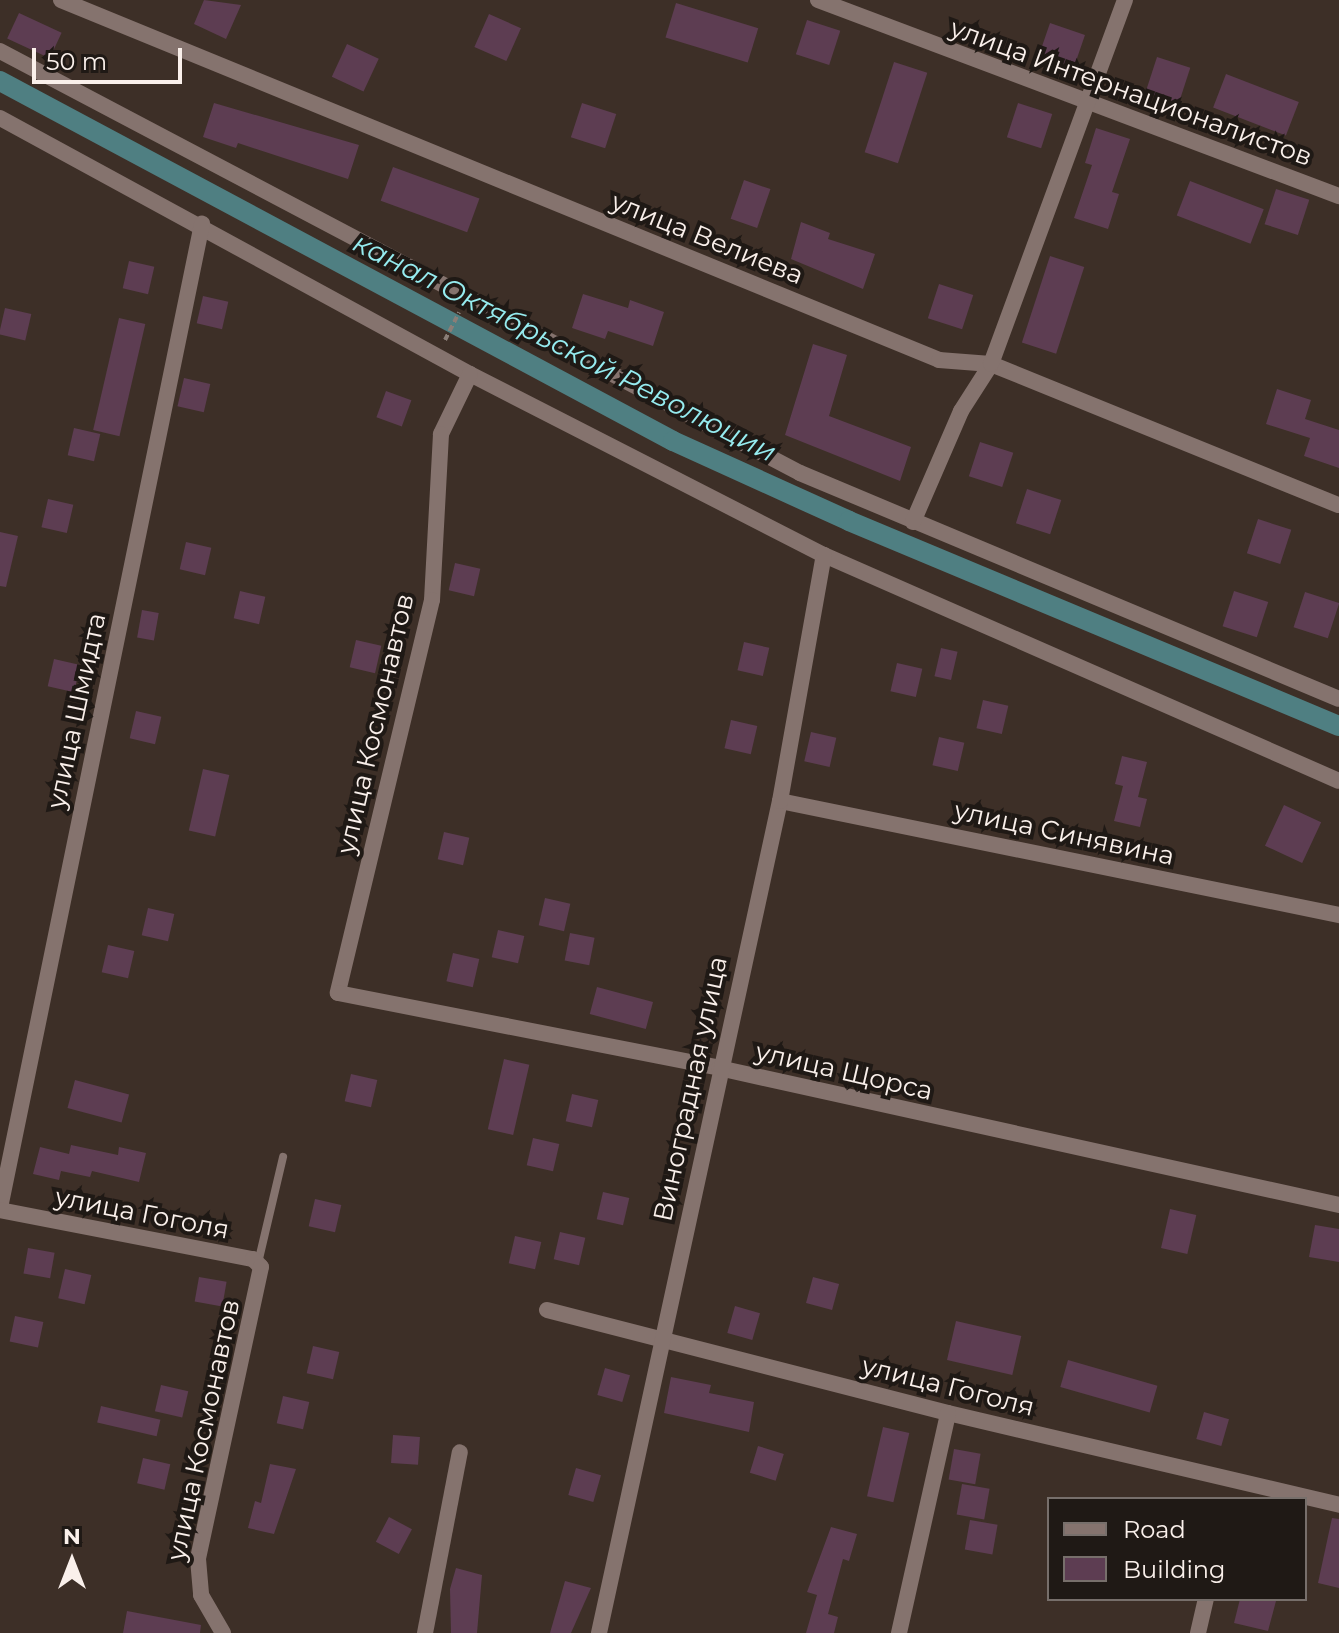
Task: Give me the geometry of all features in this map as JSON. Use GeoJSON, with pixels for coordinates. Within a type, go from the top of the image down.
{"type":"FeatureCollection","features":[{"type":"Feature","properties":{"kind":"street","name":"улица Велиева"},"geometry":{"type":"LineString","coordinates":[[61,0],[939,360],[991,364],[1339,505]]}},
{"type":"Feature","properties":{"kind":"street","name":"улица Интернационалистов"},"geometry":{"type":"LineString","coordinates":[[818,0],[1083,104],[1339,196]]}},
{"type":"Feature","properties":{"kind":"street"},"geometry":{"type":"LineString","coordinates":[[913,522],[961,411],[991,364],[1083,104],[1125,0]]}},
{"type":"Feature","properties":{"kind":"street"},"geometry":{"type":"LineString","coordinates":[[0,51],[786,466],[1339,699]]}},
{"type":"Feature","properties":{"kind":"street"},"geometry":{"type":"LineString","coordinates":[[0,118],[202,224],[470,374],[824,555],[1339,781]]}},
{"type":"Feature","properties":{"kind":"street","name":"улица Шмидта"},"geometry":{"type":"LineString","coordinates":[[0,1209],[202,224]]}},
{"type":"Feature","properties":{"kind":"street","name":"улица Космонавтов"},"geometry":{"type":"LineString","coordinates":[[338,993],[432,600],[441,434],[470,374]]}},
{"type":"Feature","properties":{"kind":"street","name":"Виноградная улица"},"geometry":{"type":"LineString","coordinates":[[599,1633],[719,1068],[780,801],[824,555]]}},
{"type":"Feature","properties":{"kind":"street","name":"улица Синявина"},"geometry":{"type":"LineString","coordinates":[[780,801],[1339,915]]}},
{"type":"Feature","properties":{"kind":"street","name":"улица Щорса"},"geometry":{"type":"LineString","coordinates":[[338,993],[719,1068],[1339,1205]]}},
{"type":"Feature","properties":{"kind":"street","name":"улица Гоголя"},"geometry":{"type":"LineString","coordinates":[[0,1209],[260,1272]]}},
{"type":"Feature","properties":{"kind":"street","name":"улица Космонавтов"},"geometry":{"type":"LineString","coordinates":[[223,1633],[201,1595],[198,1559],[260,1272]]}},
{"type":"Feature","properties":{"kind":"street","name":"улица Гоголя"},"geometry":{"type":"LineString","coordinates":[[547,1310],[662,1337],[1231,1491],[1277,1497]]}},
{"type":"Feature","properties":{"kind":"street"},"geometry":{"type":"LineString","coordinates":[[899,1633],[948,1413]]}},
{"type":"Feature","properties":{"kind":"street"},"geometry":{"type":"LineString","coordinates":[[425,1633],[460,1452]]}},
{"type":"Feature","properties":{"kind":"street","name":"улица Гоголя"},"geometry":{"type":"LineString","coordinates":[[1307,1501],[1339,1505]]}},
{"type":"Feature","properties":{"kind":"street"},"geometry":{"type":"LineString","coordinates":[[1198,1633],[1206,1601]]}},
{"type":"Feature","properties":{"kind":"lane"},"geometry":{"type":"LineString","coordinates":[[260,1272],[283,1157]]}},
{"type":"Feature","properties":{"kind":"path"},"geometry":{"type":"LineString","coordinates":[[443,345],[460,310]]}},
{"type":"Feature","properties":{"kind":"building"},"geometry":{"type":"Polygon","coordinates":[[[204,0],[241,5],[226,39],[194,24],[204,0]]]}},
{"type":"Feature","properties":{"kind":"building"},"geometry":{"type":"Polygon","coordinates":[[[676,3],[758,28],[748,63],[665,37],[676,3]]]}},
{"type":"Feature","properties":{"kind":"building"},"geometry":{"type":"Polygon","coordinates":[[[19,13],[62,33],[50,58],[7,38],[19,13]]]}},
{"type":"Feature","properties":{"kind":"building"},"geometry":{"type":"Polygon","coordinates":[[[489,14],[521,28],[506,61],[474,47],[489,14]]]}},
{"type":"Feature","properties":{"kind":"building"},"geometry":{"type":"Polygon","coordinates":[[[807,20],[840,31],[829,65],[796,54],[807,20]]]}},
{"type":"Feature","properties":{"kind":"building"},"geometry":{"type":"Polygon","coordinates":[[[1050,23],[1085,35],[1074,67],[1039,55],[1050,23]]]}},
{"type":"Feature","properties":{"kind":"building"},"geometry":{"type":"Polygon","coordinates":[[[347,44],[379,59],[364,91],[332,77],[347,44]]]}},
{"type":"Feature","properties":{"kind":"building"},"geometry":{"type":"Polygon","coordinates":[[[1157,57],[1190,68],[1179,103],[1146,92],[1157,57]]]}},
{"type":"Feature","properties":{"kind":"building"},"geometry":{"type":"Polygon","coordinates":[[[894,62],[927,73],[898,163],[865,152],[894,62]]]}},
{"type":"Feature","properties":{"kind":"building"},"geometry":{"type":"Polygon","coordinates":[[[1226,74],[1299,102],[1286,136],[1213,108],[1226,74]]]}},
{"type":"Feature","properties":{"kind":"building"},"geometry":{"type":"Polygon","coordinates":[[[214,103],[359,145],[348,179],[238,143],[236,148],[203,137],[214,103]]]}},
{"type":"Feature","properties":{"kind":"building"},"geometry":{"type":"Polygon","coordinates":[[[582,103],[616,114],[605,148],[571,137],[582,103]]]}},
{"type":"Feature","properties":{"kind":"building"},"geometry":{"type":"Polygon","coordinates":[[[1018,103],[1052,114],[1041,148],[1007,137],[1018,103]]]}},
{"type":"Feature","properties":{"kind":"building"},"geometry":{"type":"Polygon","coordinates":[[[1096,128],[1130,139],[1112,192],[1119,194],[1108,229],[1074,218],[1092,165],[1085,163],[1096,128]]]}},
{"type":"Feature","properties":{"kind":"building"},"geometry":{"type":"Polygon","coordinates":[[[393,167],[479,198],[467,232],[381,201],[393,167]]]}},
{"type":"Feature","properties":{"kind":"building"},"geometry":{"type":"Polygon","coordinates":[[[744,180],[770,189],[757,228],[731,219],[744,180]]]}},
{"type":"Feature","properties":{"kind":"building"},"geometry":{"type":"Polygon","coordinates":[[[1190,181],[1264,209],[1250,244],[1177,216],[1190,181]]]}},
{"type":"Feature","properties":{"kind":"building"},"geometry":{"type":"Polygon","coordinates":[[[1276,189],[1309,200],[1298,235],[1265,224],[1276,189]]]}},
{"type":"Feature","properties":{"kind":"building"},"geometry":{"type":"Polygon","coordinates":[[[801,222],[830,233],[828,239],[875,254],[863,289],[791,259],[801,222]]]}},
{"type":"Feature","properties":{"kind":"building"},"geometry":{"type":"Polygon","coordinates":[[[1050,256],[1084,267],[1056,354],[1022,343],[1050,256]]]}},
{"type":"Feature","properties":{"kind":"building"},"geometry":{"type":"Polygon","coordinates":[[[129,261],[154,267],[148,294],[123,288],[129,261]]]}},
{"type":"Feature","properties":{"kind":"building"},"geometry":{"type":"Polygon","coordinates":[[[939,284],[973,295],[962,329],[928,318],[939,284]]]}},
{"type":"Feature","properties":{"kind":"building"},"geometry":{"type":"Polygon","coordinates":[[[583,294],[628,308],[630,300],[664,312],[653,346],[608,331],[605,339],[572,328],[583,294]]]}},
{"type":"Feature","properties":{"kind":"building"},"geometry":{"type":"Polygon","coordinates":[[[203,296],[228,302],[222,329],[197,323],[203,296]]]}},
{"type":"Feature","properties":{"kind":"building"},"geometry":{"type":"Polygon","coordinates":[[[5,308],[31,314],[25,340],[0,335],[5,308]]]}},
{"type":"Feature","properties":{"kind":"building"},"geometry":{"type":"Polygon","coordinates":[[[119,318],[145,324],[119,436],[93,430],[119,318]]]}},
{"type":"Feature","properties":{"kind":"building"},"geometry":{"type":"Polygon","coordinates":[[[813,344],[847,355],[829,416],[911,447],[900,481],[785,435],[813,344]]]}},
{"type":"Feature","properties":{"kind":"building"},"geometry":{"type":"Polygon","coordinates":[[[184,378],[210,384],[204,412],[177,406],[184,378]]]}},
{"type":"Feature","properties":{"kind":"building"},"geometry":{"type":"Polygon","coordinates":[[[1277,389],[1311,400],[1305,419],[1339,430],[1339,468],[1304,456],[1310,438],[1266,424],[1277,389]]]}},
{"type":"Feature","properties":{"kind":"building"},"geometry":{"type":"Polygon","coordinates":[[[386,391],[411,400],[402,427],[376,417],[386,391]]]}},
{"type":"Feature","properties":{"kind":"building"},"geometry":{"type":"Polygon","coordinates":[[[74,428],[100,434],[94,461],[68,455],[74,428]]]}},
{"type":"Feature","properties":{"kind":"building"},"geometry":{"type":"Polygon","coordinates":[[[980,442],[1013,453],[1002,487],[969,476],[980,442]]]}},
{"type":"Feature","properties":{"kind":"building"},"geometry":{"type":"Polygon","coordinates":[[[1027,489],[1061,500],[1050,534],[1016,523],[1027,489]]]}},
{"type":"Feature","properties":{"kind":"building"},"geometry":{"type":"Polygon","coordinates":[[[48,499],[73,505],[67,533],[41,527],[48,499]]]}},
{"type":"Feature","properties":{"kind":"building"},"geometry":{"type":"Polygon","coordinates":[[[1258,519],[1291,530],[1280,564],[1247,553],[1258,519]]]}},
{"type":"Feature","properties":{"kind":"building"},"geometry":{"type":"Polygon","coordinates":[[[0,532],[18,536],[6,587],[0,586],[0,532]]]}},
{"type":"Feature","properties":{"kind":"building"},"geometry":{"type":"Polygon","coordinates":[[[186,542],[211,548],[205,575],[180,569],[186,542]]]}},
{"type":"Feature","properties":{"kind":"building"},"geometry":{"type":"Polygon","coordinates":[[[455,563],[480,569],[474,596],[449,590],[455,563]]]}},
{"type":"Feature","properties":{"kind":"building"},"geometry":{"type":"Polygon","coordinates":[[[240,591],[265,597],[259,624],[234,618],[240,591]]]}},
{"type":"Feature","properties":{"kind":"building"},"geometry":{"type":"Polygon","coordinates":[[[1234,591],[1268,602],[1257,637],[1223,626],[1234,591]]]}},
{"type":"Feature","properties":{"kind":"building"},"geometry":{"type":"Polygon","coordinates":[[[1305,592],[1339,603],[1328,638],[1294,627],[1305,592]]]}},
{"type":"Feature","properties":{"kind":"building"},"geometry":{"type":"Polygon","coordinates":[[[142,610],[159,613],[154,641],[137,638],[142,610]]]}},
{"type":"Feature","properties":{"kind":"building"},"geometry":{"type":"Polygon","coordinates":[[[356,640],[381,646],[375,673],[350,667],[356,640]]]}},
{"type":"Feature","properties":{"kind":"building"},"geometry":{"type":"Polygon","coordinates":[[[744,642],[769,648],[763,676],[737,670],[744,642]]]}},
{"type":"Feature","properties":{"kind":"building"},"geometry":{"type":"Polygon","coordinates":[[[941,648],[958,652],[951,680],[934,676],[941,648]]]}},
{"type":"Feature","properties":{"kind":"building"},"geometry":{"type":"Polygon","coordinates":[[[54,659],[80,665],[74,692],[48,686],[54,659]]]}},
{"type":"Feature","properties":{"kind":"building"},"geometry":{"type":"Polygon","coordinates":[[[897,663],[922,669],[916,697],[890,691],[897,663]]]}},
{"type":"Feature","properties":{"kind":"building"},"geometry":{"type":"Polygon","coordinates":[[[983,700],[1008,706],[1002,734],[976,728],[983,700]]]}},
{"type":"Feature","properties":{"kind":"building"},"geometry":{"type":"Polygon","coordinates":[[[136,711],[161,717],[155,744],[130,738],[136,711]]]}},
{"type":"Feature","properties":{"kind":"building"},"geometry":{"type":"Polygon","coordinates":[[[731,720],[757,726],[751,754],[724,748],[731,720]]]}},
{"type":"Feature","properties":{"kind":"building"},"geometry":{"type":"Polygon","coordinates":[[[811,732],[836,738],[830,767],[804,761],[811,732]]]}},
{"type":"Feature","properties":{"kind":"building"},"geometry":{"type":"Polygon","coordinates":[[[939,737],[964,743],[958,771],[932,765],[939,737]]]}},
{"type":"Feature","properties":{"kind":"building"},"geometry":{"type":"Polygon","coordinates":[[[1122,756],[1147,762],[1138,797],[1147,799],[1140,827],[1114,821],[1123,786],[1115,784],[1122,756]]]}},
{"type":"Feature","properties":{"kind":"building"},"geometry":{"type":"Polygon","coordinates":[[[203,769],[229,775],[215,836],[189,830],[203,769]]]}},
{"type":"Feature","properties":{"kind":"building"},"geometry":{"type":"Polygon","coordinates":[[[1284,805],[1321,822],[1302,863],[1265,846],[1284,805]]]}},
{"type":"Feature","properties":{"kind":"building"},"geometry":{"type":"Polygon","coordinates":[[[444,832],[469,838],[463,865],[438,859],[444,832]]]}},
{"type":"Feature","properties":{"kind":"building"},"geometry":{"type":"Polygon","coordinates":[[[545,898],[570,904],[564,931],[539,925],[545,898]]]}},
{"type":"Feature","properties":{"kind":"building"},"geometry":{"type":"Polygon","coordinates":[[[148,908],[174,914],[168,941],[142,935],[148,908]]]}},
{"type":"Feature","properties":{"kind":"building"},"geometry":{"type":"Polygon","coordinates":[[[498,930],[524,936],[518,963],[492,957],[498,930]]]}},
{"type":"Feature","properties":{"kind":"building"},"geometry":{"type":"Polygon","coordinates":[[[570,933],[595,938],[589,965],[565,960],[570,933]]]}},
{"type":"Feature","properties":{"kind":"building"},"geometry":{"type":"Polygon","coordinates":[[[108,945],[134,951],[128,978],[102,972],[108,945]]]}},
{"type":"Feature","properties":{"kind":"building"},"geometry":{"type":"Polygon","coordinates":[[[453,953],[479,959],[473,987],[446,981],[453,953]]]}},
{"type":"Feature","properties":{"kind":"building"},"geometry":{"type":"Polygon","coordinates":[[[597,987],[653,1002],[646,1029],[590,1014],[597,987]]]}},
{"type":"Feature","properties":{"kind":"building"},"geometry":{"type":"Polygon","coordinates":[[[504,1059],[529,1065],[513,1135],[488,1129],[504,1059]]]}},
{"type":"Feature","properties":{"kind":"building"},"geometry":{"type":"Polygon","coordinates":[[[351,1074],[377,1080],[371,1107],[345,1101],[351,1074]]]}},
{"type":"Feature","properties":{"kind":"building"},"geometry":{"type":"Polygon","coordinates":[[[75,1080],[129,1094],[122,1123],[67,1108],[75,1080]]]}},
{"type":"Feature","properties":{"kind":"building"},"geometry":{"type":"Polygon","coordinates":[[[572,1094],[598,1100],[592,1127],[566,1121],[572,1094]]]}},
{"type":"Feature","properties":{"kind":"building"},"geometry":{"type":"Polygon","coordinates":[[[533,1138],[559,1144],[553,1171],[527,1165],[533,1138]]]}},
{"type":"Feature","properties":{"kind":"building"},"geometry":{"type":"Polygon","coordinates":[[[71,1145],[118,1155],[119,1147],[146,1153],[139,1182],[92,1171],[90,1177],[61,1171],[59,1180],[33,1174],[40,1147],[69,1154],[71,1145]]]}},
{"type":"Feature","properties":{"kind":"building"},"geometry":{"type":"Polygon","coordinates":[[[603,1192],[629,1198],[623,1225],[597,1219],[603,1192]]]}},
{"type":"Feature","properties":{"kind":"building"},"geometry":{"type":"Polygon","coordinates":[[[315,1199],[341,1205],[335,1232],[309,1226],[315,1199]]]}},
{"type":"Feature","properties":{"kind":"building"},"geometry":{"type":"Polygon","coordinates":[[[1170,1209],[1196,1215],[1187,1254],[1161,1248],[1170,1209]]]}},
{"type":"Feature","properties":{"kind":"building"},"geometry":{"type":"Polygon","coordinates":[[[1315,1225],[1339,1229],[1339,1262],[1309,1257],[1315,1225]]]}},
{"type":"Feature","properties":{"kind":"building"},"geometry":{"type":"Polygon","coordinates":[[[560,1232],[585,1238],[579,1265],[554,1259],[560,1232]]]}},
{"type":"Feature","properties":{"kind":"building"},"geometry":{"type":"Polygon","coordinates":[[[515,1236],[541,1242],[535,1269],[509,1263],[515,1236]]]}},
{"type":"Feature","properties":{"kind":"building"},"geometry":{"type":"Polygon","coordinates":[[[28,1248],[55,1253],[50,1278],[23,1274],[28,1248]]]}},
{"type":"Feature","properties":{"kind":"building"},"geometry":{"type":"Polygon","coordinates":[[[65,1269],[91,1275],[85,1304],[58,1298],[65,1269]]]}},
{"type":"Feature","properties":{"kind":"building"},"geometry":{"type":"Polygon","coordinates":[[[199,1277],[227,1282],[222,1306],[195,1302],[199,1277]]]}},
{"type":"Feature","properties":{"kind":"building"},"geometry":{"type":"Polygon","coordinates":[[[813,1277],[839,1284],[832,1310],[806,1303],[813,1277]]]}},
{"type":"Feature","properties":{"kind":"building"},"geometry":{"type":"Polygon","coordinates":[[[735,1306],[760,1313],[752,1340],[727,1333],[735,1306]]]}},
{"type":"Feature","properties":{"kind":"building"},"geometry":{"type":"Polygon","coordinates":[[[15,1316],[43,1322],[38,1347],[10,1341],[15,1316]]]}},
{"type":"Feature","properties":{"kind":"building"},"geometry":{"type":"Polygon","coordinates":[[[956,1321],[1021,1336],[1012,1375],[947,1360],[956,1321]]]}},
{"type":"Feature","properties":{"kind":"building"},"geometry":{"type":"Polygon","coordinates":[[[313,1346],[339,1352],[333,1379],[307,1373],[313,1346]]]}},
{"type":"Feature","properties":{"kind":"building"},"geometry":{"type":"Polygon","coordinates":[[[1068,1360],[1157,1386],[1150,1413],[1060,1387],[1068,1360]]]}},
{"type":"Feature","properties":{"kind":"building"},"geometry":{"type":"Polygon","coordinates":[[[605,1368],[630,1375],[622,1402],[597,1395],[605,1368]]]}},
{"type":"Feature","properties":{"kind":"building"},"geometry":{"type":"Polygon","coordinates":[[[671,1377],[711,1385],[709,1393],[754,1402],[749,1432],[664,1413],[671,1377]]]}},
{"type":"Feature","properties":{"kind":"building"},"geometry":{"type":"Polygon","coordinates":[[[161,1385],[188,1391],[182,1418],[155,1411],[161,1385]]]}},
{"type":"Feature","properties":{"kind":"building"},"geometry":{"type":"Polygon","coordinates":[[[283,1396],[309,1402],[303,1429],[277,1423],[283,1396]]]}},
{"type":"Feature","properties":{"kind":"building"},"geometry":{"type":"Polygon","coordinates":[[[101,1406],[160,1420],[157,1436],[97,1423],[101,1406]]]}},
{"type":"Feature","properties":{"kind":"building"},"geometry":{"type":"Polygon","coordinates":[[[1204,1412],[1229,1419],[1221,1446],[1196,1439],[1204,1412]]]}},
{"type":"Feature","properties":{"kind":"building"},"geometry":{"type":"Polygon","coordinates":[[[883,1427],[909,1433],[893,1502],[867,1496],[883,1427]]]}},
{"type":"Feature","properties":{"kind":"building"},"geometry":{"type":"Polygon","coordinates":[[[393,1435],[420,1437],[418,1465],[391,1463],[393,1435]]]}},
{"type":"Feature","properties":{"kind":"building"},"geometry":{"type":"Polygon","coordinates":[[[758,1446],[784,1454],[776,1481],[750,1473],[758,1446]]]}},
{"type":"Feature","properties":{"kind":"building"},"geometry":{"type":"Polygon","coordinates":[[[954,1449],[981,1454],[975,1484],[949,1480],[954,1449]]]}},
{"type":"Feature","properties":{"kind":"building"},"geometry":{"type":"Polygon","coordinates":[[[143,1458],[170,1464],[164,1490],[137,1483],[143,1458]]]}},
{"type":"Feature","properties":{"kind":"building"},"geometry":{"type":"Polygon","coordinates":[[[270,1464],[296,1469],[274,1534],[248,1528],[255,1501],[261,1503],[270,1464]]]}},
{"type":"Feature","properties":{"kind":"building"},"geometry":{"type":"Polygon","coordinates":[[[576,1468],[601,1475],[593,1502],[568,1495],[576,1468]]]}},
{"type":"Feature","properties":{"kind":"building"},"geometry":{"type":"Polygon","coordinates":[[[962,1484],[990,1489],[984,1519],[957,1515],[962,1484]]]}},
{"type":"Feature","properties":{"kind":"building"},"geometry":{"type":"Polygon","coordinates":[[[389,1517],[412,1529],[399,1554],[376,1542],[389,1517]]]}},
{"type":"Feature","properties":{"kind":"building"},"geometry":{"type":"Polygon","coordinates":[[[1332,1518],[1339,1519],[1339,1588],[1318,1583],[1332,1518]]]}},
{"type":"Feature","properties":{"kind":"building"},"geometry":{"type":"Polygon","coordinates":[[[970,1520],[998,1525],[992,1554],[965,1550],[970,1520]]]}},
{"type":"Feature","properties":{"kind":"building"},"geometry":{"type":"Polygon","coordinates":[[[831,1527],[857,1534],[849,1561],[843,1559],[828,1614],[838,1617],[834,1633],[806,1633],[817,1595],[807,1592],[831,1527]]]}},
{"type":"Feature","properties":{"kind":"building"},"geometry":{"type":"Polygon","coordinates":[[[456,1568],[482,1575],[477,1633],[451,1633],[450,1589],[456,1568]]]}},
{"type":"Feature","properties":{"kind":"building"},"geometry":{"type":"Polygon","coordinates":[[[565,1581],[591,1588],[571,1633],[550,1633],[565,1581]]]}},
{"type":"Feature","properties":{"kind":"building"},"geometry":{"type":"Polygon","coordinates":[[[1240,1601],[1276,1601],[1268,1631],[1234,1623],[1240,1601]]]}},
{"type":"Feature","properties":{"kind":"building"},"geometry":{"type":"Polygon","coordinates":[[[127,1611],[201,1625],[200,1633],[123,1633],[127,1611]]]}},
{"type":"Feature","properties":{"kind":"waterway","name":"канал Октябрьской Революции"},"geometry":{"type":"LineString","coordinates":[[0,81],[673,441],[849,521],[1339,726]]}}]}
